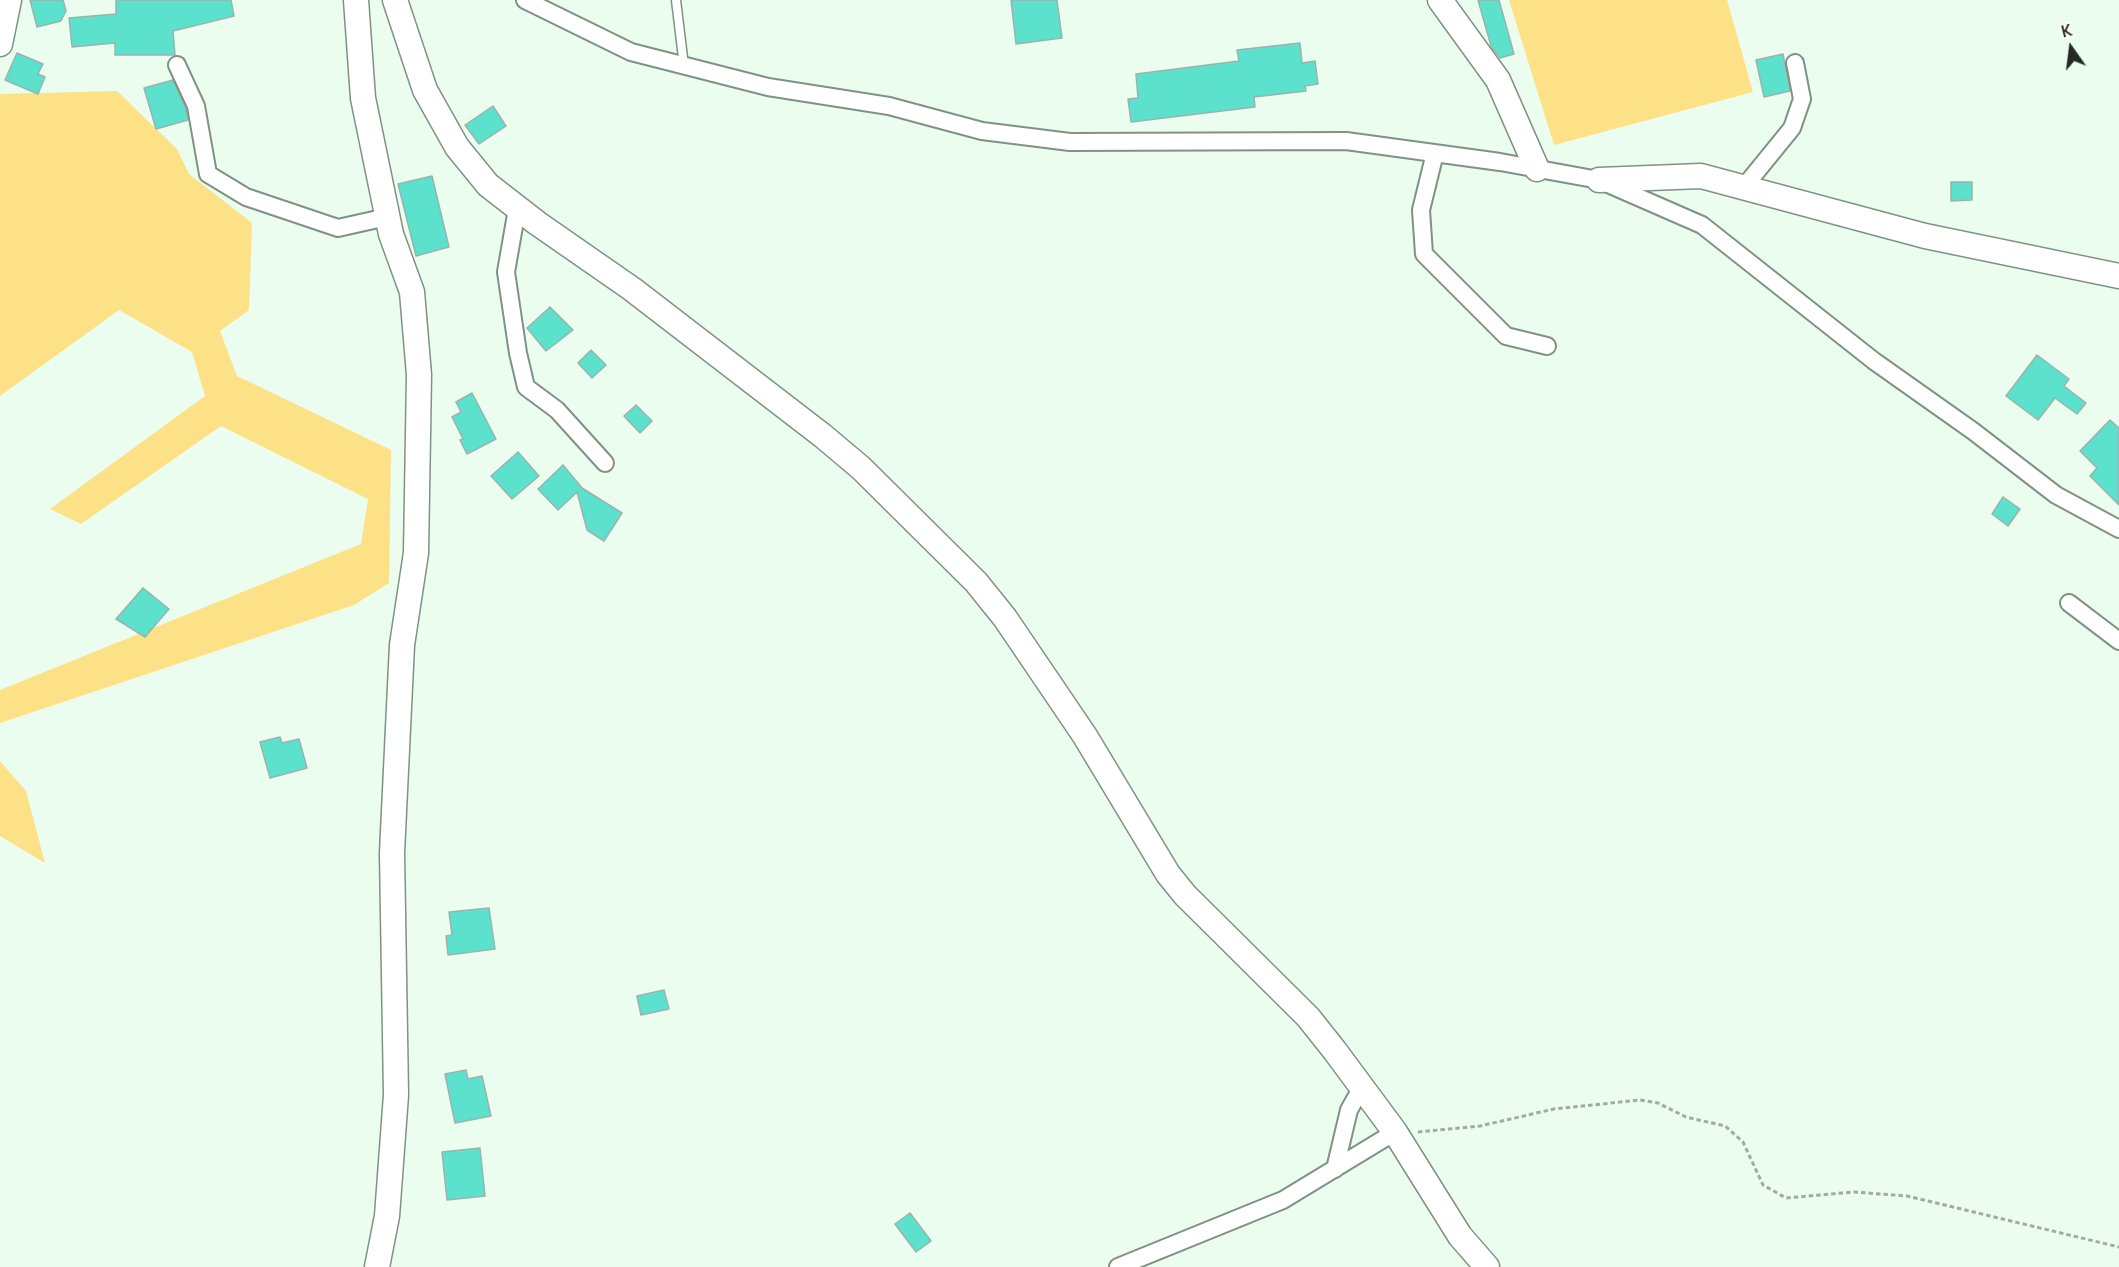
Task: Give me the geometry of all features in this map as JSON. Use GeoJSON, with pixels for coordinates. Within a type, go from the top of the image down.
{"type":"FeatureCollection","features":[{"type":"Feature","properties":{"kind":"street"},"geometry":{"type":"LineString","coordinates":[[0,44],[9,0]]}},
{"type":"Feature","properties":{"kind":"street"},"geometry":{"type":"LineString","coordinates":[[356,0],[363,98],[387,217],[412,292],[419,375],[416,553],[402,645],[392,853],[396,1095],[387,1216],[377,1267]]}},
{"type":"Feature","properties":{"kind":"street"},"geometry":{"type":"LineString","coordinates":[[395,0],[425,90],[458,147],[488,185],[517,209],[632,289],[823,436],[861,468],[976,582],[1005,618],[1085,736],[1168,874],[1185,896],[1308,1017],[1395,1132],[1460,1236],[1487,1267]]}},
{"type":"Feature","properties":{"kind":"street"},"geometry":{"type":"LineString","coordinates":[[525,0],[632,52],[768,87],[889,106],[982,131],[1070,142],[1346,141],[1599,180],[1701,176],[1925,236],[2119,276]]}},
{"type":"Feature","properties":{"kind":"street"},"geometry":{"type":"LineString","coordinates":[[1440,0],[1498,80],[1537,169]]}},
{"type":"Feature","properties":{"kind":"street"},"geometry":{"type":"LineString","coordinates":[[1744,187],[1792,128],[1802,99],[1796,63]]}},
{"type":"Feature","properties":{"kind":"street"},"geometry":{"type":"LineString","coordinates":[[177,64],[196,106],[208,174],[246,197],[338,228],[387,217]]}},
{"type":"Feature","properties":{"kind":"street"},"geometry":{"type":"LineString","coordinates":[[1435,153],[1421,210],[1424,254],[1506,336],[1547,346]]}},
{"type":"Feature","properties":{"kind":"street"},"geometry":{"type":"LineString","coordinates":[[1599,180],[1702,225],[1874,361],[1973,431],[2056,495],[2119,529]]}},
{"type":"Feature","properties":{"kind":"street"},"geometry":{"type":"LineString","coordinates":[[517,209],[506,272],[518,353],[526,387],[558,410],[605,463]]}},
{"type":"Feature","properties":{"kind":"street"},"geometry":{"type":"LineString","coordinates":[[2069,603],[2119,641]]}},
{"type":"Feature","properties":{"kind":"street"},"geometry":{"type":"LineString","coordinates":[[1335,1169],[1349,1110],[1362,1087]]}},
{"type":"Feature","properties":{"kind":"street"},"geometry":{"type":"LineString","coordinates":[[1118,1267],[1283,1200],[1395,1132]]}},
{"type":"Feature","properties":{"kind":"lane"},"geometry":{"type":"LineString","coordinates":[[676,0],[684,66]]}},
{"type":"Feature","properties":{"kind":"path"},"geometry":{"type":"LineString","coordinates":[[1395,1132],[1480,1126],[1554,1109],[1640,1100],[1658,1103],[1686,1117],[1725,1126],[1743,1142],[1763,1185],[1786,1198],[1854,1192],[1907,1196],[2119,1247]]}},
{"type":"Feature","properties":{"kind":"shaded area"},"geometry":{"type":"Polygon","coordinates":[[[1509,0],[1727,0],[1753,92],[1554,145],[1509,0]]]}},
{"type":"Feature","properties":{"kind":"shaded area"},"geometry":{"type":"Polygon","coordinates":[[[117,91],[177,149],[189,174],[252,223],[249,310],[220,331],[237,376],[391,450],[389,583],[354,605],[0,723],[0,690],[361,544],[368,499],[221,426],[81,524],[50,509],[205,396],[192,352],[119,310],[0,396],[0,94],[117,91]]]}},
{"type":"Feature","properties":{"kind":"shaded area"},"geometry":{"type":"Polygon","coordinates":[[[0,761],[26,791],[45,863],[0,836],[0,761]]]}},
{"type":"Feature","properties":{"kind":"building"},"geometry":{"type":"Polygon","coordinates":[[[30,0],[63,0],[66,11],[61,21],[37,27],[30,0]]]}},
{"type":"Feature","properties":{"kind":"building"},"geometry":{"type":"Polygon","coordinates":[[[116,0],[231,0],[234,16],[173,31],[175,55],[115,55],[115,43],[72,47],[69,18],[116,14],[116,0]]]}},
{"type":"Feature","properties":{"kind":"building"},"geometry":{"type":"Polygon","coordinates":[[[1011,0],[1057,0],[1062,38],[1016,44],[1011,0]]]}},
{"type":"Feature","properties":{"kind":"building"},"geometry":{"type":"Polygon","coordinates":[[[1478,0],[1499,0],[1514,54],[1500,58],[1491,46],[1478,0]]]}},
{"type":"Feature","properties":{"kind":"building"},"geometry":{"type":"Polygon","coordinates":[[[1300,43],[1302,63],[1315,61],[1318,84],[1305,86],[1306,91],[1254,97],[1255,107],[1131,122],[1128,99],[1138,98],[1136,74],[1239,61],[1237,50],[1300,43]]]}},
{"type":"Feature","properties":{"kind":"building"},"geometry":{"type":"Polygon","coordinates":[[[17,53],[43,64],[38,74],[45,77],[38,94],[5,80],[17,53]]]}},
{"type":"Feature","properties":{"kind":"building"},"geometry":{"type":"Polygon","coordinates":[[[1783,54],[1790,91],[1764,97],[1756,60],[1783,54]]]}},
{"type":"Feature","properties":{"kind":"building"},"geometry":{"type":"Polygon","coordinates":[[[173,80],[186,109],[188,120],[156,129],[144,88],[173,80]]]}},
{"type":"Feature","properties":{"kind":"building"},"geometry":{"type":"Polygon","coordinates":[[[493,106],[506,126],[479,144],[465,125],[493,106]]]}},
{"type":"Feature","properties":{"kind":"building"},"geometry":{"type":"Polygon","coordinates":[[[432,176],[449,247],[416,256],[398,184],[432,176]]]}},
{"type":"Feature","properties":{"kind":"building"},"geometry":{"type":"Polygon","coordinates":[[[1951,182],[1972,182],[1972,200],[1951,201],[1951,182]]]}},
{"type":"Feature","properties":{"kind":"building"},"geometry":{"type":"Polygon","coordinates":[[[550,307],[573,330],[546,351],[527,328],[550,307]]]}},
{"type":"Feature","properties":{"kind":"building"},"geometry":{"type":"Polygon","coordinates":[[[591,350],[606,365],[592,378],[578,363],[591,350]]]}},
{"type":"Feature","properties":{"kind":"building"},"geometry":{"type":"Polygon","coordinates":[[[2037,355],[2069,379],[2064,386],[2086,403],[2077,414],[2055,398],[2038,420],[2006,396],[2037,355]]]}},
{"type":"Feature","properties":{"kind":"building"},"geometry":{"type":"Polygon","coordinates":[[[472,393],[496,439],[467,454],[460,440],[463,439],[452,417],[461,412],[456,402],[472,393]]]}},
{"type":"Feature","properties":{"kind":"building"},"geometry":{"type":"Polygon","coordinates":[[[636,405],[652,421],[640,433],[624,416],[636,405]]]}},
{"type":"Feature","properties":{"kind":"building"},"geometry":{"type":"Polygon","coordinates":[[[2110,420],[2119,428],[2119,505],[2090,476],[2097,468],[2080,451],[2110,420]]]}},
{"type":"Feature","properties":{"kind":"building"},"geometry":{"type":"Polygon","coordinates":[[[518,452],[539,476],[512,499],[491,476],[518,452]]]}},
{"type":"Feature","properties":{"kind":"building"},"geometry":{"type":"Polygon","coordinates":[[[563,465],[582,488],[622,513],[604,541],[587,530],[577,492],[558,510],[538,489],[563,465]]]}},
{"type":"Feature","properties":{"kind":"building"},"geometry":{"type":"Polygon","coordinates":[[[2003,497],[2020,509],[2008,526],[1992,514],[2003,497]]]}},
{"type":"Feature","properties":{"kind":"building"},"geometry":{"type":"Polygon","coordinates":[[[143,588],[169,609],[145,637],[116,619],[143,588]]]}},
{"type":"Feature","properties":{"kind":"building"},"geometry":{"type":"Polygon","coordinates":[[[280,737],[282,743],[299,739],[307,768],[270,778],[260,742],[280,737]]]}},
{"type":"Feature","properties":{"kind":"building"},"geometry":{"type":"Polygon","coordinates":[[[489,908],[495,949],[448,955],[446,936],[452,935],[449,912],[489,908]]]}},
{"type":"Feature","properties":{"kind":"building"},"geometry":{"type":"Polygon","coordinates":[[[664,990],[669,1009],[641,1015],[637,996],[664,990]]]}},
{"type":"Feature","properties":{"kind":"building"},"geometry":{"type":"Polygon","coordinates":[[[466,1070],[468,1079],[482,1076],[491,1116],[455,1123],[445,1074],[466,1070]]]}},
{"type":"Feature","properties":{"kind":"building"},"geometry":{"type":"Polygon","coordinates":[[[480,1148],[485,1196],[447,1200],[442,1152],[480,1148]]]}},
{"type":"Feature","properties":{"kind":"building"},"geometry":{"type":"Polygon","coordinates":[[[910,1213],[931,1241],[916,1252],[895,1224],[910,1213]]]}}]}
